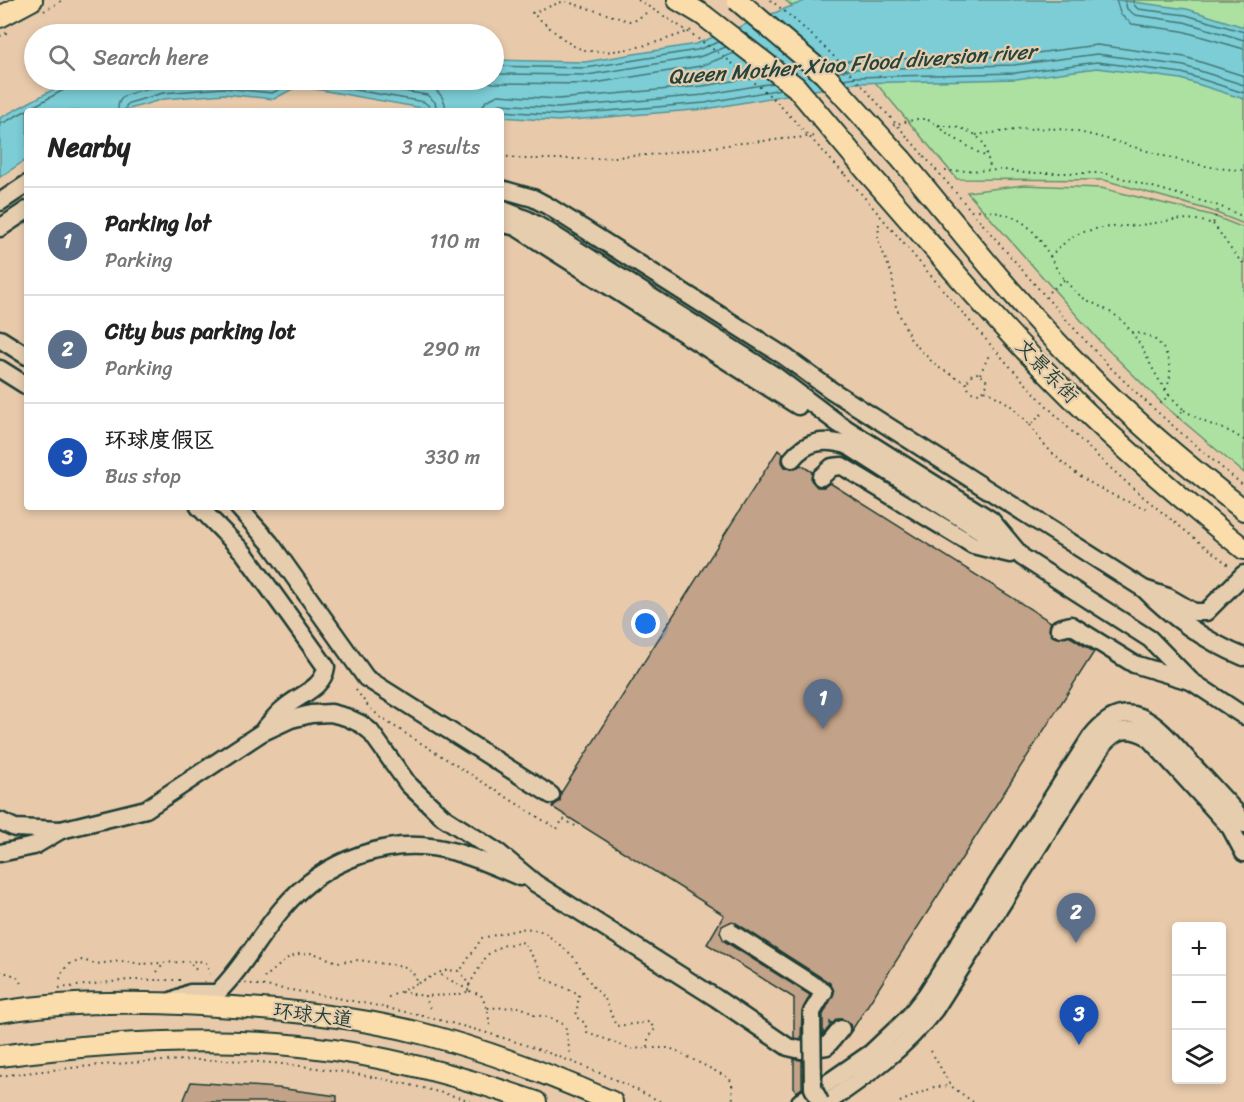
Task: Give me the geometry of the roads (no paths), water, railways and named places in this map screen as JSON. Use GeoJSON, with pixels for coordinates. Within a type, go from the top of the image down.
{"type":"FeatureCollection","features":[{"type":"Feature","properties":{"kind":"main road"},"geometry":{"type":"LineString","coordinates":[[0,17],[32,0]]}},
{"type":"Feature","properties":{"kind":"main road","name":"文景东街"},"geometry":{"type":"LineString","coordinates":[[678,0],[701,21],[796,87],[869,174],[1058,384],[1144,465],[1244,549]]}},
{"type":"Feature","properties":{"kind":"main road","name":"文景东街"},"geometry":{"type":"LineString","coordinates":[[737,0],[824,74],[902,160],[1039,323],[1077,363],[1148,429],[1244,510]]}},
{"type":"Feature","properties":{"kind":"main road","name":"环球大道"},"geometry":{"type":"LineString","coordinates":[[0,1012],[55,1005],[167,1003],[254,1008],[341,1017],[422,1034],[508,1060],[612,1102]]}},
{"type":"Feature","properties":{"kind":"main road","name":"环球大道"},"geometry":{"type":"LineString","coordinates":[[0,1056],[120,1044],[188,1042],[278,1044],[322,1049],[407,1064],[496,1088],[536,1102]]}},
{"type":"Feature","properties":{"kind":"street"},"geometry":{"type":"LineString","coordinates":[[0,202],[24,186]]}},
{"type":"Feature","properties":{"kind":"street"},"geometry":{"type":"LineString","coordinates":[[504,190],[533,198],[548,206],[1144,589],[1168,597],[1194,612],[1206,612],[1244,574]]}},
{"type":"Feature","properties":{"kind":"street"},"geometry":{"type":"LineString","coordinates":[[504,211],[528,220],[549,232],[774,375],[839,424],[991,520],[1022,557]]}},
{"type":"Feature","properties":{"kind":"street"},"geometry":{"type":"LineString","coordinates":[[0,228],[24,212]]}},
{"type":"Feature","properties":{"kind":"street"},"geometry":{"type":"LineString","coordinates":[[504,224],[516,227],[798,406]]}},
{"type":"Feature","properties":{"kind":"street"},"geometry":{"type":"LineString","coordinates":[[0,339],[24,354]]}},
{"type":"Feature","properties":{"kind":"street"},"geometry":{"type":"LineString","coordinates":[[0,369],[24,384]]}},
{"type":"Feature","properties":{"kind":"street"},"geometry":{"type":"LineString","coordinates":[[792,459],[800,450],[820,441],[833,441],[847,445],[1150,639],[1191,681],[1244,716]]}},
{"type":"Feature","properties":{"kind":"street"},"geometry":{"type":"LineString","coordinates":[[821,477],[832,467],[842,466],[973,545],[1022,557]]}},
{"type":"Feature","properties":{"kind":"street"},"geometry":{"type":"LineString","coordinates":[[202,510],[244,553],[326,667],[324,676],[318,685],[283,709],[261,733]]}},
{"type":"Feature","properties":{"kind":"street"},"geometry":{"type":"LineString","coordinates":[[241,510],[270,543],[366,678],[551,795]]}},
{"type":"Feature","properties":{"kind":"street"},"geometry":{"type":"LineString","coordinates":[[1144,589],[1163,609],[1210,639],[1244,657]]}},
{"type":"Feature","properties":{"kind":"street"},"geometry":{"type":"LineString","coordinates":[[1059,627],[1071,625],[1134,664],[1191,681]]}},
{"type":"Feature","properties":{"kind":"street"},"geometry":{"type":"LineString","coordinates":[[0,853],[33,846],[61,830],[146,809],[261,733],[291,719],[311,714],[331,713],[346,717],[370,731],[408,784],[443,817],[499,853],[535,883],[716,998],[788,1047],[801,1050],[827,1046],[841,1029]]}},
{"type":"Feature","properties":{"kind":"street"},"geometry":{"type":"LineString","coordinates":[[800,1102],[871,1053],[908,1018],[926,995],[1091,737],[1108,719],[1126,715],[1137,716],[1158,727],[1236,812],[1244,824]]}},
{"type":"Feature","properties":{"kind":"street"},"geometry":{"type":"LineString","coordinates":[[828,1102],[897,1052],[935,1009],[1103,745],[1111,735],[1119,730],[1128,729],[1147,736],[1230,827],[1244,853]]}},
{"type":"Feature","properties":{"kind":"street"},"geometry":{"type":"LineString","coordinates":[[0,821],[15,828],[61,830]]}},
{"type":"Feature","properties":{"kind":"street"},"geometry":{"type":"LineString","coordinates":[[167,1003],[190,993],[217,993],[230,981],[261,934],[308,883],[331,867],[369,852],[396,847],[426,846],[454,852],[535,883]]}},
{"type":"Feature","properties":{"kind":"street"},"geometry":{"type":"LineString","coordinates":[[730,932],[824,992],[812,1012],[813,1088],[820,1102]]}},
{"type":"Feature","properties":{"kind":"water","name":"Queen Mother Xiao Flood diversion river"},"geometry":{"type":"Polygon","coordinates":[[[807,0],[1117,0],[1187,9],[1244,27],[1244,99],[1181,79],[1097,68],[1016,79],[855,83],[706,109],[558,121],[504,117],[504,108],[422,108],[321,90],[504,90],[504,60],[585,62],[696,44],[807,0]]]}},
{"type":"Feature","properties":{"kind":"water"},"geometry":{"type":"Polygon","coordinates":[[[52,90],[291,90],[274,99],[224,94],[164,99],[132,108],[24,108],[24,161],[0,177],[0,118],[52,90]]]}},
{"type":"Feature","properties":{"kind":"place","name":"Parking lot"},"geometry":{"type":"Point","coordinates":[823,729]}},
{"type":"Feature","properties":{"kind":"place","name":"City bus parking lot"},"geometry":{"type":"Point","coordinates":[1076,943]}},
{"type":"Feature","properties":{"kind":"place","name":"环球度假区"},"geometry":{"type":"Point","coordinates":[1079,1045]}}]}
